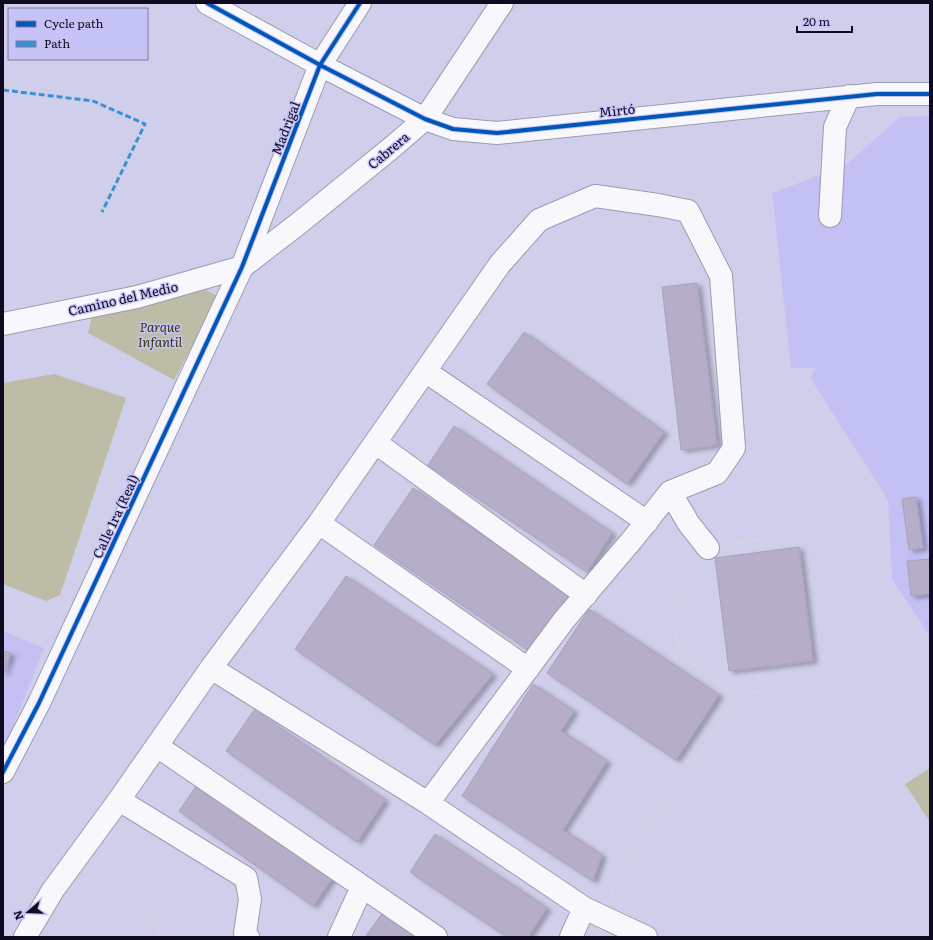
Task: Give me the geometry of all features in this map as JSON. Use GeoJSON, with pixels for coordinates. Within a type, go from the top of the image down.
{"type":"FeatureCollection","features":[{"type":"Feature","properties":{"kind":"street","name":"Mirtó"},"geometry":{"type":"LineString","coordinates":[[207,3],[320,65],[425,119],[453,129],[497,133],[849,96],[877,94],[930,94]]}},
{"type":"Feature","properties":{"kind":"street","name":"Madrigal"},"geometry":{"type":"LineString","coordinates":[[242,267],[320,65],[360,3]]}},
{"type":"Feature","properties":{"kind":"street","name":"Cabrera"},"geometry":{"type":"LineString","coordinates":[[242,267],[298,224],[425,119],[502,3]]}},
{"type":"Feature","properties":{"kind":"street","name":"Mirtó"},"geometry":{"type":"LineString","coordinates":[[877,94],[930,80]]}},
{"type":"Feature","properties":{"kind":"street"},"geometry":{"type":"LineString","coordinates":[[830,216],[835,127],[849,96]]}},
{"type":"Feature","properties":{"kind":"street"},"geometry":{"type":"LineString","coordinates":[[25,937],[54,890],[212,668],[319,524],[500,264],[539,220],[595,196],[688,211],[721,276],[734,448],[717,473],[670,492],[647,522],[564,620],[428,803]]}},
{"type":"Feature","properties":{"kind":"street","name":"Camino del Medio"},"geometry":{"type":"LineString","coordinates":[[3,324],[137,297],[242,267]]}},
{"type":"Feature","properties":{"kind":"street","name":"Calle 1ra (Real)"},"geometry":{"type":"LineString","coordinates":[[3,772],[39,703],[242,267]]}},
{"type":"Feature","properties":{"kind":"street"},"geometry":{"type":"LineString","coordinates":[[425,371],[647,522]]}},
{"type":"Feature","properties":{"kind":"street"},"geometry":{"type":"LineString","coordinates":[[376,443],[586,595]]}},
{"type":"Feature","properties":{"kind":"street"},"geometry":{"type":"LineString","coordinates":[[670,492],[689,524],[708,548]]}},
{"type":"Feature","properties":{"kind":"street"},"geometry":{"type":"LineString","coordinates":[[319,524],[528,668]]}},
{"type":"Feature","properties":{"kind":"street"},"geometry":{"type":"LineString","coordinates":[[212,668],[428,803],[593,912],[646,937]]}},
{"type":"Feature","properties":{"kind":"street"},"geometry":{"type":"LineString","coordinates":[[157,746],[362,888],[436,937]]}},
{"type":"Feature","properties":{"kind":"street"},"geometry":{"type":"LineString","coordinates":[[119,800],[246,878],[250,899],[245,933],[248,937]]}},
{"type":"Feature","properties":{"kind":"street"},"geometry":{"type":"LineString","coordinates":[[339,937],[362,888]]}},
{"type":"Feature","properties":{"kind":"street"},"geometry":{"type":"LineString","coordinates":[[571,937],[593,912]]}},
{"type":"Feature","properties":{"kind":"path"},"geometry":{"type":"LineString","coordinates":[[735,696],[685,657],[668,618],[708,548],[764,538]]}},
{"type":"Feature","properties":{"kind":"path"},"geometry":{"type":"LineString","coordinates":[[593,912],[624,867],[666,797],[698,759],[735,696],[781,686]]}},
{"type":"Feature","properties":{"kind":"path"},"geometry":{"type":"LineString","coordinates":[[134,890],[157,921],[160,937]]}},
{"type":"Feature","properties":{"kind":"shaded area"},"geometry":{"type":"Polygon","coordinates":[[[930,116],[930,636],[892,579],[888,500],[811,379],[815,368],[791,368],[772,193],[815,177],[840,170],[900,117],[930,116]]]}},
{"type":"Feature","properties":{"kind":"shaded area"},"geometry":{"type":"Polygon","coordinates":[[[3,631],[44,648],[3,752],[3,631]]]}},
{"type":"Feature","properties":{"kind":"green space","name":"Parque Infantil"},"geometry":{"type":"Polygon","coordinates":[[[204,289],[219,297],[174,380],[88,333],[93,313],[204,289]]]}},
{"type":"Feature","properties":{"kind":"green space"},"geometry":{"type":"Polygon","coordinates":[[[54,374],[126,398],[60,595],[46,601],[3,584],[3,383],[54,374]]]}},
{"type":"Feature","properties":{"kind":"green space"},"geometry":{"type":"Polygon","coordinates":[[[930,768],[930,822],[905,784],[930,768]]]}},
{"type":"Feature","properties":{"kind":"building"},"geometry":{"type":"Polygon","coordinates":[[[697,283],[717,445],[681,450],[662,287],[697,283]]]}},
{"type":"Feature","properties":{"kind":"building"},"geometry":{"type":"Polygon","coordinates":[[[524,332],[664,432],[627,484],[487,384],[524,332]]]}},
{"type":"Feature","properties":{"kind":"building"},"geometry":{"type":"Polygon","coordinates":[[[454,426],[612,533],[587,572],[428,465],[454,426]]]}},
{"type":"Feature","properties":{"kind":"building"},"geometry":{"type":"Polygon","coordinates":[[[413,488],[570,595],[531,652],[374,545],[413,488]]]}},
{"type":"Feature","properties":{"kind":"building"},"geometry":{"type":"Polygon","coordinates":[[[916,497],[923,548],[909,550],[902,499],[916,497]]]}},
{"type":"Feature","properties":{"kind":"building"},"geometry":{"type":"Polygon","coordinates":[[[799,547],[813,661],[729,671],[715,558],[799,547]]]}},
{"type":"Feature","properties":{"kind":"building"},"geometry":{"type":"Polygon","coordinates":[[[929,559],[930,594],[911,596],[907,561],[929,559]]]}},
{"type":"Feature","properties":{"kind":"building"},"geometry":{"type":"Polygon","coordinates":[[[346,576],[493,674],[435,745],[295,649],[346,576]]]}},
{"type":"Feature","properties":{"kind":"building"},"geometry":{"type":"Polygon","coordinates":[[[589,609],[719,695],[676,760],[547,673],[589,609]]]}},
{"type":"Feature","properties":{"kind":"building"},"geometry":{"type":"Polygon","coordinates":[[[3,651],[11,653],[4,673],[3,673],[3,651]]]}},
{"type":"Feature","properties":{"kind":"building"},"geometry":{"type":"Polygon","coordinates":[[[533,684],[574,711],[561,731],[607,761],[563,830],[602,855],[593,881],[462,796],[533,684]]]}},
{"type":"Feature","properties":{"kind":"building"},"geometry":{"type":"Polygon","coordinates":[[[254,710],[385,800],[357,842],[226,751],[254,710]]]}},
{"type":"Feature","properties":{"kind":"building"},"geometry":{"type":"Polygon","coordinates":[[[199,782],[333,877],[313,906],[179,811],[199,782]]]}},
{"type":"Feature","properties":{"kind":"building"},"geometry":{"type":"Polygon","coordinates":[[[435,834],[547,908],[528,937],[507,937],[410,872],[435,834]]]}},
{"type":"Feature","properties":{"kind":"building"},"geometry":{"type":"Polygon","coordinates":[[[384,911],[421,937],[365,937],[384,911]]]}},
{"type":"Feature","properties":{"kind":"marked path"},"geometry":{"type":"LineString","coordinates":[[3,90],[93,101],[145,124],[102,212]]}},
{"type":"Feature","properties":{"kind":"cycle path"},"geometry":{"type":"LineString","coordinates":[[207,3],[320,65],[425,119],[453,129],[497,133],[877,94],[930,94]]}},
{"type":"Feature","properties":{"kind":"cycle path"},"geometry":{"type":"LineString","coordinates":[[3,772],[39,703],[242,267],[320,65],[360,3]]}}]}
